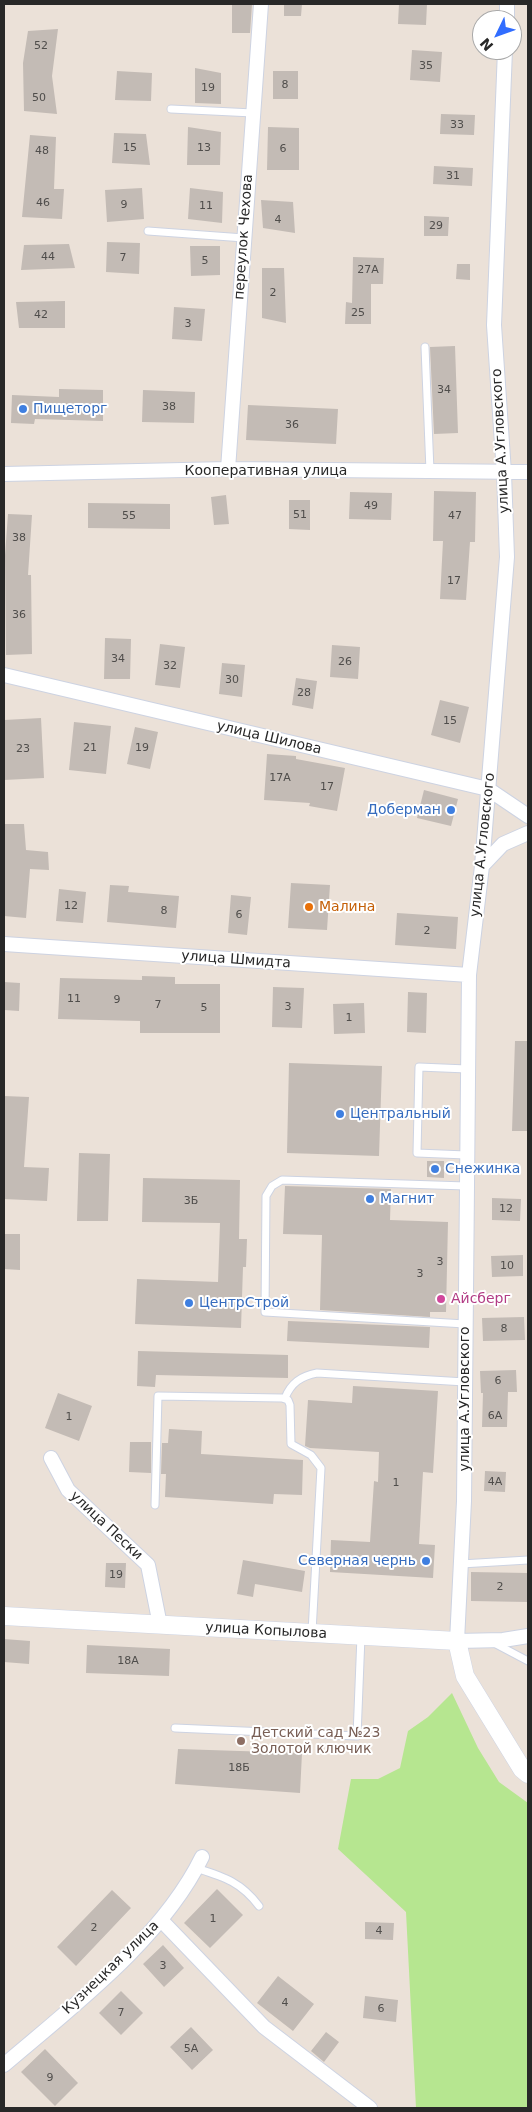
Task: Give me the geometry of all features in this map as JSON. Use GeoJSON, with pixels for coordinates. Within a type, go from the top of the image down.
{"type":"FeatureCollection","features":[{"type":"Feature","properties":{"kind":"street","name":"переулок Чехова"},"geometry":{"type":"LineString","coordinates":[[228,470],[261,4]]}},
{"type":"Feature","properties":{"kind":"street","name":"улица А.Угловского"},"geometry":{"type":"LineString","coordinates":[[457,1641],[464,1501],[469,975],[482,866],[507,557],[504,473],[494,325],[506,60]]}},
{"type":"Feature","properties":{"kind":"street","name":"Кооперативная улица"},"geometry":{"type":"LineString","coordinates":[[4,474],[228,470],[528,472]]}},
{"type":"Feature","properties":{"kind":"street","name":"улица Шилова"},"geometry":{"type":"LineString","coordinates":[[4,675],[488,790],[528,816]]}},
{"type":"Feature","properties":{"kind":"street"},"geometry":{"type":"LineString","coordinates":[[482,866],[503,844],[528,833]]}},
{"type":"Feature","properties":{"kind":"street","name":"улица Шмидта"},"geometry":{"type":"LineString","coordinates":[[4,944],[469,975]]}},
{"type":"Feature","properties":{"kind":"street","name":"улица Пески"},"geometry":{"type":"LineString","coordinates":[[51,1458],[68,1490],[148,1565],[160,1625]]}},
{"type":"Feature","properties":{"kind":"street","name":"улица Копылова"},"geometry":{"type":"LineString","coordinates":[[4,1616],[457,1641],[528,1636]]}},
{"type":"Feature","properties":{"kind":"street"},"geometry":{"type":"LineString","coordinates":[[457,1641],[465,1676],[522,1769],[528,1774]]}},
{"type":"Feature","properties":{"kind":"street","name":"Кузнецкая улица"},"geometry":{"type":"LineString","coordinates":[[4,2065],[90,1991],[161,1920],[199,1862]]}},
{"type":"Feature","properties":{"kind":"street"},"geometry":{"type":"LineString","coordinates":[[161,1920],[264,2027],[370,2108]]}},
{"type":"Feature","properties":{"kind":"lane"},"geometry":{"type":"LineString","coordinates":[[171,109],[253,113]]}},
{"type":"Feature","properties":{"kind":"lane"},"geometry":{"type":"LineString","coordinates":[[148,232],[244,238]]}},
{"type":"Feature","properties":{"kind":"lane"},"geometry":{"type":"LineString","coordinates":[[425,347],[430,472]]}},
{"type":"Feature","properties":{"kind":"lane"},"geometry":{"type":"LineString","coordinates":[[466,1155],[417,1153],[419,1067],[467,1069]]}},
{"type":"Feature","properties":{"kind":"lane"},"geometry":{"type":"LineString","coordinates":[[465,1324],[265,1312],[265,1289],[266,1196],[272,1186],[282,1180],[466,1186]]}},
{"type":"Feature","properties":{"kind":"lane"},"geometry":{"type":"LineString","coordinates":[[285,1398],[292,1385],[299,1379],[317,1373],[465,1382]]}},
{"type":"Feature","properties":{"kind":"lane"},"geometry":{"type":"LineString","coordinates":[[155,1505],[158,1396],[285,1398]]}},
{"type":"Feature","properties":{"kind":"lane"},"geometry":{"type":"LineString","coordinates":[[285,1398],[290,1406],[291,1444],[311,1455],[321,1468],[312,1633]]}},
{"type":"Feature","properties":{"kind":"lane"},"geometry":{"type":"LineString","coordinates":[[461,1564],[528,1560]]}},
{"type":"Feature","properties":{"kind":"lane"},"geometry":{"type":"LineString","coordinates":[[175,1728],[357,1736],[360,1636]]}},
{"type":"Feature","properties":{"kind":"lane"},"geometry":{"type":"LineString","coordinates":[[490,1640],[528,1660]]}},
{"type":"Feature","properties":{"kind":"lane"},"geometry":{"type":"LineString","coordinates":[[199,1862],[248,1890],[260,1906]]}},
{"type":"Feature","properties":{"kind":"green space"},"geometry":{"type":"Polygon","coordinates":[[[452,1693],[478,1748],[499,1782],[528,1803],[528,2108],[416,2108],[406,1912],[338,1849],[351,1779],[378,1779],[400,1768],[408,1731],[428,1717],[452,1693]]]}},
{"type":"Feature","properties":{"kind":"building"},"geometry":{"type":"Polygon","coordinates":[[[232,4],[252,4],[250,33],[232,33],[232,4]]]}},
{"type":"Feature","properties":{"kind":"building"},"geometry":{"type":"Polygon","coordinates":[[[284,4],[302,4],[301,16],[284,16],[284,4]]]}},
{"type":"Feature","properties":{"kind":"building"},"geometry":{"type":"Polygon","coordinates":[[[399,4],[427,4],[426,25],[398,24],[399,4]]]}},
{"type":"Feature","properties":{"kind":"building"},"geometry":{"type":"Polygon","coordinates":[[[58,29],[52,76],[57,114],[24,111],[23,63],[28,31],[58,29]]]}},
{"type":"Feature","properties":{"kind":"building"},"geometry":{"type":"Polygon","coordinates":[[[412,50],[442,52],[440,82],[410,80],[412,50]]]}},
{"type":"Feature","properties":{"kind":"building"},"geometry":{"type":"Polygon","coordinates":[[[195,68],[221,73],[221,104],[195,103],[195,68]]]}},
{"type":"Feature","properties":{"kind":"building"},"geometry":{"type":"Polygon","coordinates":[[[117,71],[152,73],[151,101],[115,100],[117,71]]]}},
{"type":"Feature","properties":{"kind":"building"},"geometry":{"type":"Polygon","coordinates":[[[273,71],[298,71],[298,99],[273,99],[273,71]]]}},
{"type":"Feature","properties":{"kind":"building"},"geometry":{"type":"Polygon","coordinates":[[[441,114],[475,115],[474,135],[440,134],[441,114]]]}},
{"type":"Feature","properties":{"kind":"building"},"geometry":{"type":"Polygon","coordinates":[[[188,127],[221,132],[220,165],[187,165],[188,127]]]}},
{"type":"Feature","properties":{"kind":"building"},"geometry":{"type":"Polygon","coordinates":[[[268,127],[299,128],[299,170],[267,170],[268,127]]]}},
{"type":"Feature","properties":{"kind":"building"},"geometry":{"type":"Polygon","coordinates":[[[114,133],[146,134],[150,165],[112,163],[114,133]]]}},
{"type":"Feature","properties":{"kind":"building"},"geometry":{"type":"Polygon","coordinates":[[[30,135],[56,137],[54,189],[64,189],[62,219],[22,217],[30,135]]]}},
{"type":"Feature","properties":{"kind":"building"},"geometry":{"type":"Polygon","coordinates":[[[434,166],[473,168],[472,186],[433,184],[434,166]]]}},
{"type":"Feature","properties":{"kind":"building"},"geometry":{"type":"Polygon","coordinates":[[[142,188],[144,219],[107,222],[105,190],[142,188]]]}},
{"type":"Feature","properties":{"kind":"building"},"geometry":{"type":"Polygon","coordinates":[[[190,188],[223,192],[222,223],[188,219],[190,188]]]}},
{"type":"Feature","properties":{"kind":"building"},"geometry":{"type":"Polygon","coordinates":[[[261,200],[293,202],[295,233],[263,228],[261,200]]]}},
{"type":"Feature","properties":{"kind":"building"},"geometry":{"type":"Polygon","coordinates":[[[424,216],[449,217],[448,236],[424,236],[424,216]]]}},
{"type":"Feature","properties":{"kind":"building"},"geometry":{"type":"Polygon","coordinates":[[[107,242],[140,243],[139,274],[106,272],[107,242]]]}},
{"type":"Feature","properties":{"kind":"building"},"geometry":{"type":"Polygon","coordinates":[[[69,244],[75,268],[21,270],[24,245],[69,244]]]}},
{"type":"Feature","properties":{"kind":"building"},"geometry":{"type":"Polygon","coordinates":[[[190,246],[220,246],[220,275],[191,276],[190,246]]]}},
{"type":"Feature","properties":{"kind":"building"},"geometry":{"type":"Polygon","coordinates":[[[353,257],[384,258],[383,284],[371,284],[371,324],[345,324],[346,302],[352,303],[353,257]]]}},
{"type":"Feature","properties":{"kind":"building"},"geometry":{"type":"Polygon","coordinates":[[[457,264],[470,264],[470,280],[456,279],[457,264]]]}},
{"type":"Feature","properties":{"kind":"building"},"geometry":{"type":"Polygon","coordinates":[[[262,268],[284,268],[286,323],[262,318],[262,268]]]}},
{"type":"Feature","properties":{"kind":"building"},"geometry":{"type":"Polygon","coordinates":[[[65,301],[65,328],[19,328],[16,302],[65,301]]]}},
{"type":"Feature","properties":{"kind":"building"},"geometry":{"type":"Polygon","coordinates":[[[174,307],[205,309],[202,341],[172,339],[174,307]]]}},
{"type":"Feature","properties":{"kind":"building"},"geometry":{"type":"Polygon","coordinates":[[[455,346],[458,433],[434,434],[430,347],[455,346]]]}},
{"type":"Feature","properties":{"kind":"building"},"geometry":{"type":"Polygon","coordinates":[[[59,389],[103,390],[103,421],[35,419],[34,424],[11,423],[12,395],[59,397],[59,389]]]}},
{"type":"Feature","properties":{"kind":"building"},"geometry":{"type":"Polygon","coordinates":[[[143,390],[195,392],[194,423],[142,422],[143,390]]]}},
{"type":"Feature","properties":{"kind":"building"},"geometry":{"type":"Polygon","coordinates":[[[248,405],[338,409],[336,444],[246,440],[248,405]]]}},
{"type":"Feature","properties":{"kind":"building"},"geometry":{"type":"Polygon","coordinates":[[[434,491],[476,492],[475,542],[470,542],[466,600],[440,599],[443,541],[433,541],[434,491]]]}},
{"type":"Feature","properties":{"kind":"building"},"geometry":{"type":"Polygon","coordinates":[[[350,492],[392,493],[391,520],[349,519],[350,492]]]}},
{"type":"Feature","properties":{"kind":"building"},"geometry":{"type":"Polygon","coordinates":[[[226,495],[229,524],[214,525],[211,497],[226,495]]]}},
{"type":"Feature","properties":{"kind":"building"},"geometry":{"type":"Polygon","coordinates":[[[289,500],[310,500],[310,530],[289,529],[289,500]]]}},
{"type":"Feature","properties":{"kind":"building"},"geometry":{"type":"Polygon","coordinates":[[[88,503],[170,504],[170,529],[88,528],[88,503]]]}},
{"type":"Feature","properties":{"kind":"building"},"geometry":{"type":"Polygon","coordinates":[[[8,514],[32,515],[28,575],[31,575],[32,654],[6,655],[5,555],[8,514]]]}},
{"type":"Feature","properties":{"kind":"building"},"geometry":{"type":"Polygon","coordinates":[[[105,638],[131,639],[130,679],[104,679],[105,638]]]}},
{"type":"Feature","properties":{"kind":"building"},"geometry":{"type":"Polygon","coordinates":[[[160,644],[185,647],[180,688],[155,685],[160,644]]]}},
{"type":"Feature","properties":{"kind":"building"},"geometry":{"type":"Polygon","coordinates":[[[332,645],[360,647],[358,679],[330,677],[332,645]]]}},
{"type":"Feature","properties":{"kind":"building"},"geometry":{"type":"Polygon","coordinates":[[[222,663],[245,665],[242,697],[219,694],[222,663]]]}},
{"type":"Feature","properties":{"kind":"building"},"geometry":{"type":"Polygon","coordinates":[[[296,678],[317,681],[313,709],[292,705],[296,678]]]}},
{"type":"Feature","properties":{"kind":"building"},"geometry":{"type":"Polygon","coordinates":[[[440,700],[469,707],[460,743],[431,735],[440,700]]]}},
{"type":"Feature","properties":{"kind":"building"},"geometry":{"type":"Polygon","coordinates":[[[41,718],[44,778],[4,780],[4,720],[41,718]]]}},
{"type":"Feature","properties":{"kind":"building"},"geometry":{"type":"Polygon","coordinates":[[[74,722],[111,726],[106,774],[69,770],[74,722]]]}},
{"type":"Feature","properties":{"kind":"building"},"geometry":{"type":"Polygon","coordinates":[[[135,727],[158,732],[150,769],[127,764],[135,727]]]}},
{"type":"Feature","properties":{"kind":"building"},"geometry":{"type":"Polygon","coordinates":[[[267,754],[296,756],[296,759],[345,768],[337,811],[309,806],[310,803],[264,800],[267,754]]]}},
{"type":"Feature","properties":{"kind":"building"},"geometry":{"type":"Polygon","coordinates":[[[424,790],[458,799],[451,826],[417,818],[424,790]]]}},
{"type":"Feature","properties":{"kind":"building"},"geometry":{"type":"Polygon","coordinates":[[[4,824],[24,824],[26,850],[48,852],[49,870],[30,869],[26,918],[4,916],[4,824]]]}},
{"type":"Feature","properties":{"kind":"building","name":"Малина"},"geometry":{"type":"Polygon","coordinates":[[[291,883],[330,885],[327,930],[288,928],[291,883]]]}},
{"type":"Feature","properties":{"kind":"building"},"geometry":{"type":"Polygon","coordinates":[[[110,885],[129,886],[128,892],[179,896],[176,928],[107,922],[110,885]]]}},
{"type":"Feature","properties":{"kind":"building"},"geometry":{"type":"Polygon","coordinates":[[[59,889],[86,892],[83,923],[56,921],[59,889]]]}},
{"type":"Feature","properties":{"kind":"building"},"geometry":{"type":"Polygon","coordinates":[[[231,895],[251,897],[247,935],[228,933],[231,895]]]}},
{"type":"Feature","properties":{"kind":"building"},"geometry":{"type":"Polygon","coordinates":[[[397,913],[458,917],[456,949],[395,945],[397,913]]]}},
{"type":"Feature","properties":{"kind":"building"},"geometry":{"type":"Polygon","coordinates":[[[142,976],[175,977],[175,984],[220,984],[220,1033],[140,1033],[140,1021],[58,1019],[60,978],[142,980],[142,976]]]}},
{"type":"Feature","properties":{"kind":"building"},"geometry":{"type":"Polygon","coordinates":[[[4,982],[20,983],[19,1011],[4,1010],[4,982]]]}},
{"type":"Feature","properties":{"kind":"building"},"geometry":{"type":"Polygon","coordinates":[[[273,987],[304,988],[302,1028],[272,1027],[273,987]]]}},
{"type":"Feature","properties":{"kind":"building"},"geometry":{"type":"Polygon","coordinates":[[[408,992],[427,993],[426,1033],[407,1032],[408,992]]]}},
{"type":"Feature","properties":{"kind":"building"},"geometry":{"type":"Polygon","coordinates":[[[364,1003],[365,1033],[334,1034],[333,1004],[364,1003]]]}},
{"type":"Feature","properties":{"kind":"building"},"geometry":{"type":"Polygon","coordinates":[[[515,1041],[528,1041],[528,1131],[512,1131],[515,1041]]]}},
{"type":"Feature","properties":{"kind":"building"},"geometry":{"type":"Polygon","coordinates":[[[289,1063],[382,1066],[379,1156],[287,1153],[289,1063]]]}},
{"type":"Feature","properties":{"kind":"building"},"geometry":{"type":"Polygon","coordinates":[[[4,1096],[29,1097],[24,1167],[49,1168],[47,1201],[4,1199],[4,1096]]]}},
{"type":"Feature","properties":{"kind":"building"},"geometry":{"type":"Polygon","coordinates":[[[79,1153],[110,1154],[108,1221],[77,1221],[79,1153]]]}},
{"type":"Feature","properties":{"kind":"building","name":"Снежинка"},"geometry":{"type":"Polygon","coordinates":[[[427,1161],[444,1161],[444,1178],[427,1177],[427,1161]]]}},
{"type":"Feature","properties":{"kind":"building"},"geometry":{"type":"Polygon","coordinates":[[[143,1178],[240,1180],[239,1239],[247,1239],[246,1267],[243,1267],[241,1328],[135,1324],[137,1279],[218,1282],[220,1223],[142,1222],[143,1178]]]}},
{"type":"Feature","properties":{"kind":"building"},"geometry":{"type":"Polygon","coordinates":[[[285,1186],[391,1189],[390,1220],[448,1222],[446,1312],[430,1312],[430,1317],[320,1310],[322,1235],[283,1234],[285,1186]]]}},
{"type":"Feature","properties":{"kind":"building"},"geometry":{"type":"Polygon","coordinates":[[[492,1198],[521,1199],[520,1221],[492,1220],[492,1198]]]}},
{"type":"Feature","properties":{"kind":"building"},"geometry":{"type":"Polygon","coordinates":[[[4,1234],[20,1234],[20,1270],[4,1269],[4,1234]]]}},
{"type":"Feature","properties":{"kind":"building"},"geometry":{"type":"Polygon","coordinates":[[[523,1255],[523,1276],[492,1277],[491,1256],[523,1255]]]}},
{"type":"Feature","properties":{"kind":"building"},"geometry":{"type":"Polygon","coordinates":[[[524,1317],[525,1340],[483,1341],[482,1318],[524,1317]]]}},
{"type":"Feature","properties":{"kind":"building"},"geometry":{"type":"Polygon","coordinates":[[[288,1321],[430,1327],[429,1348],[287,1341],[288,1321]]]}},
{"type":"Feature","properties":{"kind":"building"},"geometry":{"type":"Polygon","coordinates":[[[138,1351],[288,1355],[288,1378],[156,1375],[155,1387],[137,1386],[138,1351]]]}},
{"type":"Feature","properties":{"kind":"building"},"geometry":{"type":"Polygon","coordinates":[[[516,1370],[517,1392],[508,1392],[507,1427],[482,1427],[483,1393],[481,1393],[480,1371],[516,1370]]]}},
{"type":"Feature","properties":{"kind":"building"},"geometry":{"type":"Polygon","coordinates":[[[353,1386],[438,1391],[433,1473],[423,1472],[419,1544],[435,1545],[433,1578],[330,1572],[331,1540],[370,1542],[374,1481],[378,1482],[379,1452],[310,1448],[305,1446],[308,1400],[352,1403],[353,1386]]]}},
{"type":"Feature","properties":{"kind":"building"},"geometry":{"type":"Polygon","coordinates":[[[58,1393],[92,1406],[79,1441],[45,1428],[58,1393]]]}},
{"type":"Feature","properties":{"kind":"building"},"geometry":{"type":"Polygon","coordinates":[[[169,1429],[202,1431],[201,1454],[303,1460],[302,1495],[274,1494],[273,1504],[165,1497],[166,1474],[161,1474],[162,1443],[168,1443],[169,1429]]]}},
{"type":"Feature","properties":{"kind":"building"},"geometry":{"type":"Polygon","coordinates":[[[130,1442],[151,1442],[151,1473],[129,1472],[130,1442]]]}},
{"type":"Feature","properties":{"kind":"building"},"geometry":{"type":"Polygon","coordinates":[[[485,1471],[506,1472],[505,1492],[484,1491],[485,1471]]]}},
{"type":"Feature","properties":{"kind":"building"},"geometry":{"type":"Polygon","coordinates":[[[243,1560],[305,1571],[302,1592],[255,1584],[253,1597],[237,1594],[243,1560]]]}},
{"type":"Feature","properties":{"kind":"building"},"geometry":{"type":"Polygon","coordinates":[[[106,1563],[126,1563],[125,1588],[105,1587],[106,1563]]]}},
{"type":"Feature","properties":{"kind":"building"},"geometry":{"type":"Polygon","coordinates":[[[471,1572],[528,1573],[528,1602],[471,1601],[471,1572]]]}},
{"type":"Feature","properties":{"kind":"building"},"geometry":{"type":"Polygon","coordinates":[[[4,1639],[30,1641],[29,1664],[4,1662],[4,1639]]]}},
{"type":"Feature","properties":{"kind":"building"},"geometry":{"type":"Polygon","coordinates":[[[87,1645],[170,1649],[169,1676],[86,1673],[87,1645]]]}},
{"type":"Feature","properties":{"kind":"building"},"geometry":{"type":"Polygon","coordinates":[[[178,1749],[302,1753],[300,1793],[175,1784],[178,1749]]]}},
{"type":"Feature","properties":{"kind":"building"},"geometry":{"type":"Polygon","coordinates":[[[217,1889],[243,1915],[210,1948],[184,1923],[217,1889]]]}},
{"type":"Feature","properties":{"kind":"building"},"geometry":{"type":"Polygon","coordinates":[[[112,1890],[131,1908],[76,1966],[57,1947],[112,1890]]]}},
{"type":"Feature","properties":{"kind":"building"},"geometry":{"type":"Polygon","coordinates":[[[365,1922],[394,1923],[393,1940],[365,1939],[365,1922]]]}},
{"type":"Feature","properties":{"kind":"building"},"geometry":{"type":"Polygon","coordinates":[[[163,1945],[184,1968],[164,1987],[143,1964],[163,1945]]]}},
{"type":"Feature","properties":{"kind":"building"},"geometry":{"type":"Polygon","coordinates":[[[278,1976],[314,2004],[293,2031],[257,2003],[278,1976]]]}},
{"type":"Feature","properties":{"kind":"building"},"geometry":{"type":"Polygon","coordinates":[[[121,1991],[143,2013],[121,2035],[99,2013],[121,1991]]]}},
{"type":"Feature","properties":{"kind":"building"},"geometry":{"type":"Polygon","coordinates":[[[365,1996],[398,2000],[396,2022],[363,2018],[365,1996]]]}},
{"type":"Feature","properties":{"kind":"building"},"geometry":{"type":"Polygon","coordinates":[[[191,2027],[213,2050],[192,2070],[170,2047],[191,2027]]]}},
{"type":"Feature","properties":{"kind":"building"},"geometry":{"type":"Polygon","coordinates":[[[326,2032],[339,2042],[324,2062],[311,2051],[326,2032]]]}},
{"type":"Feature","properties":{"kind":"building"},"geometry":{"type":"Polygon","coordinates":[[[45,2049],[78,2083],[55,2106],[21,2072],[45,2049]]]}},
{"type":"Feature","properties":{"kind":"place","name":"Пищеторг"},"geometry":{"type":"Point","coordinates":[23,409]}},
{"type":"Feature","properties":{"kind":"place","name":"Доберман"},"geometry":{"type":"Point","coordinates":[451,810]}},
{"type":"Feature","properties":{"kind":"place","name":"Малина"},"geometry":{"type":"Point","coordinates":[309,907]}},
{"type":"Feature","properties":{"kind":"place","name":"Центральный"},"geometry":{"type":"Point","coordinates":[340,1114]}},
{"type":"Feature","properties":{"kind":"place","name":"Снежинка"},"geometry":{"type":"Point","coordinates":[435,1169]}},
{"type":"Feature","properties":{"kind":"place","name":"Магнит"},"geometry":{"type":"Point","coordinates":[370,1199]}},
{"type":"Feature","properties":{"kind":"place","name":"Айсберг"},"geometry":{"type":"Point","coordinates":[441,1299]}},
{"type":"Feature","properties":{"kind":"place","name":"ЦентрСтрой"},"geometry":{"type":"Point","coordinates":[189,1303]}},
{"type":"Feature","properties":{"kind":"place","name":"Северная чернь"},"geometry":{"type":"Point","coordinates":[426,1561]}},
{"type":"Feature","properties":{"kind":"place","name":"Детский сад №23 Золотой ключик"},"geometry":{"type":"Point","coordinates":[241,1741]}}]}
